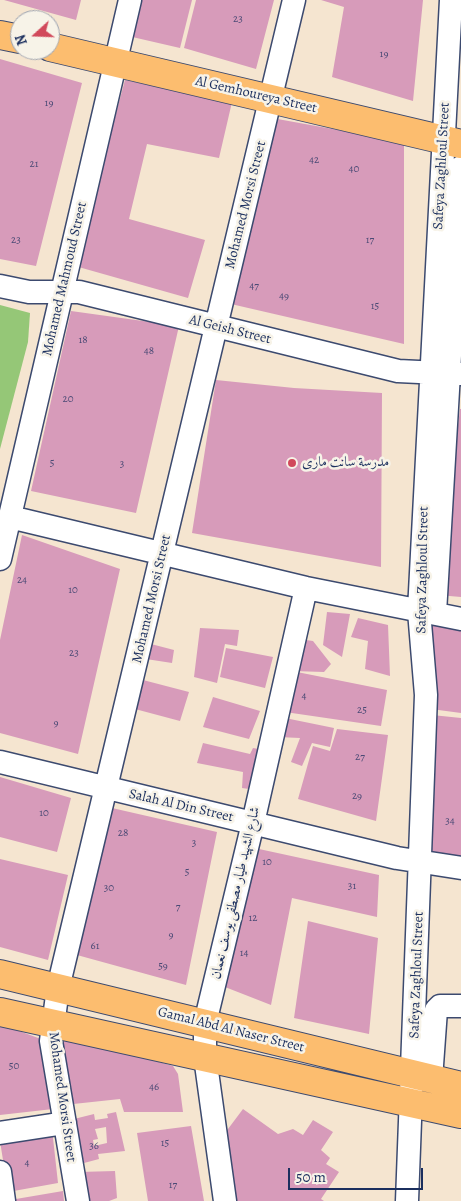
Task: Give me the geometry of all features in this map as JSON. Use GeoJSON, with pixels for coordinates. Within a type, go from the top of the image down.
{"type":"FeatureCollection","features":[{"type":"Feature","properties":{"kind":"main road","name":"Al Gemhoureya Street"},"geometry":{"type":"LineString","coordinates":[[60,48],[452,142]]}},
{"type":"Feature","properties":{"kind":"main road","name":"Gamal Abd Al Naser Street"},"geometry":{"type":"LineString","coordinates":[[0,974],[461,1086]]}},
{"type":"Feature","properties":{"kind":"main road"},"geometry":{"type":"LineString","coordinates":[[0,1012],[461,1114]]}},
{"type":"Feature","properties":{"kind":"street","name":"Mohamed Mahmoud Street"},"geometry":{"type":"LineString","coordinates":[[0,559],[130,0]]}},
{"type":"Feature","properties":{"kind":"street","name":"Mohamed Morsi Street"},"geometry":{"type":"LineString","coordinates":[[78,1201],[51,1041],[58,988],[272,99],[294,0]]}},
{"type":"Feature","properties":{"kind":"street","name":"Safeya Zaghloul Street"},"geometry":{"type":"LineString","coordinates":[[447,373],[452,142],[451,0]]}},
{"type":"Feature","properties":{"kind":"street","name":"Safeya Zaghloul Street"},"geometry":{"type":"LineString","coordinates":[[407,1201],[412,1104],[422,1077],[421,861],[427,612],[447,373],[461,167]]}},
{"type":"Feature","properties":{"kind":"street","name":"Al Geish Street"},"geometry":{"type":"LineString","coordinates":[[0,286],[49,294],[62,291],[79,292],[398,371],[447,373]]}},
{"type":"Feature","properties":{"kind":"street"},"geometry":{"type":"LineString","coordinates":[[10,517],[306,588],[461,619]]}},
{"type":"Feature","properties":{"kind":"street","name":"شارع الشهيد طيار مصطفى يوسف نعمان"},"geometry":{"type":"LineString","coordinates":[[225,1201],[204,1057],[205,1023],[254,823],[306,588]]}},
{"type":"Feature","properties":{"kind":"street","name":"Salah Al Din Street"},"geometry":{"type":"LineString","coordinates":[[0,762],[397,858],[461,868]]}},
{"type":"Feature","properties":{"kind":"street"},"geometry":{"type":"LineString","coordinates":[[422,1077],[436,1010],[440,1006],[461,1006]]}},
{"type":"Feature","properties":{"kind":"street"},"geometry":{"type":"LineString","coordinates":[[0,1132],[65,1123]]}},
{"type":"Feature","properties":{"kind":"street"},"geometry":{"type":"LineString","coordinates":[[0,1172],[4,1201]]}},
{"type":"Feature","properties":{"kind":"green space"},"geometry":{"type":"Polygon","coordinates":[[[0,305],[30,313],[28,342],[0,449],[0,305]]]}},
{"type":"Feature","properties":{"kind":"building"},"geometry":{"type":"Polygon","coordinates":[[[4,0],[81,0],[76,20],[60,16],[60,10],[40,10],[4,0]]]}},
{"type":"Feature","properties":{"kind":"building"},"geometry":{"type":"Polygon","coordinates":[[[136,0],[192,0],[180,48],[128,36],[136,0]]]}},
{"type":"Feature","properties":{"kind":"building"},"geometry":{"type":"Polygon","coordinates":[[[196,0],[274,0],[256,69],[184,48],[196,0]]]}},
{"type":"Feature","properties":{"kind":"building"},"geometry":{"type":"Polygon","coordinates":[[[321,0],[423,0],[413,101],[332,77],[344,7],[321,0]]]}},
{"type":"Feature","properties":{"kind":"building"},"geometry":{"type":"Polygon","coordinates":[[[0,59],[82,83],[36,266],[0,259],[0,59]]]}},
{"type":"Feature","properties":{"kind":"building"},"geometry":{"type":"Polygon","coordinates":[[[125,80],[232,102],[219,158],[147,144],[129,219],[205,240],[188,298],[75,266],[125,80]]]}},
{"type":"Feature","properties":{"kind":"building"},"geometry":{"type":"Polygon","coordinates":[[[272,118],[404,142],[404,344],[231,304],[272,118]]]}},
{"type":"Feature","properties":{"kind":"building"},"geometry":{"type":"Polygon","coordinates":[[[71,311],[179,326],[136,513],[31,491],[71,311]]]}},
{"type":"Feature","properties":{"kind":"building","name":"مدرسة سانت مارى"},"geometry":{"type":"Polygon","coordinates":[[[216,380],[294,388],[382,393],[381,567],[192,533],[216,380]]]}},
{"type":"Feature","properties":{"kind":"building"},"geometry":{"type":"Polygon","coordinates":[[[461,409],[461,597],[438,595],[461,409]]]}},
{"type":"Feature","properties":{"kind":"building"},"geometry":{"type":"Polygon","coordinates":[[[22,535],[120,569],[78,754],[0,733],[0,640],[22,535]]]}},
{"type":"Feature","properties":{"kind":"building"},"geometry":{"type":"Polygon","coordinates":[[[327,612],[350,614],[342,657],[323,645],[327,612]]]}},
{"type":"Feature","properties":{"kind":"building"},"geometry":{"type":"Polygon","coordinates":[[[358,618],[388,625],[390,676],[365,669],[368,641],[351,637],[358,618]]]}},
{"type":"Feature","properties":{"kind":"building"},"geometry":{"type":"Polygon","coordinates":[[[433,621],[461,627],[461,713],[431,709],[424,628],[433,621]]]}},
{"type":"Feature","properties":{"kind":"building"},"geometry":{"type":"Polygon","coordinates":[[[200,628],[239,630],[237,646],[225,644],[217,683],[194,677],[200,628]]]}},
{"type":"Feature","properties":{"kind":"building"},"geometry":{"type":"Polygon","coordinates":[[[299,639],[313,641],[331,664],[324,672],[292,671],[299,639]]]}},
{"type":"Feature","properties":{"kind":"building"},"geometry":{"type":"Polygon","coordinates":[[[151,644],[174,650],[172,663],[146,659],[151,644]]]}},
{"type":"Feature","properties":{"kind":"building"},"geometry":{"type":"Polygon","coordinates":[[[226,648],[273,657],[265,688],[220,677],[226,648]]]}},
{"type":"Feature","properties":{"kind":"building"},"geometry":{"type":"Polygon","coordinates":[[[292,671],[387,690],[381,726],[285,712],[292,671]]]}},
{"type":"Feature","properties":{"kind":"building"},"geometry":{"type":"Polygon","coordinates":[[[143,680],[189,692],[180,721],[135,709],[143,680]]]}},
{"type":"Feature","properties":{"kind":"building"},"geometry":{"type":"Polygon","coordinates":[[[213,697],[260,711],[249,739],[203,727],[213,697]]]}},
{"type":"Feature","properties":{"kind":"building"},"geometry":{"type":"Polygon","coordinates":[[[432,715],[461,718],[461,860],[428,853],[432,715]]]}},
{"type":"Feature","properties":{"kind":"building"},"geometry":{"type":"Polygon","coordinates":[[[285,718],[334,728],[330,747],[312,743],[302,766],[291,762],[300,738],[278,737],[285,718]]]}},
{"type":"Feature","properties":{"kind":"building"},"geometry":{"type":"Polygon","coordinates":[[[337,729],[388,735],[376,821],[298,799],[313,746],[330,751],[337,729]]]}},
{"type":"Feature","properties":{"kind":"building"},"geometry":{"type":"Polygon","coordinates":[[[203,743],[250,754],[253,748],[264,750],[256,790],[242,788],[243,772],[197,763],[203,743]]]}},
{"type":"Feature","properties":{"kind":"building"},"geometry":{"type":"Polygon","coordinates":[[[0,777],[71,798],[57,852],[0,837],[0,777]]]}},
{"type":"Feature","properties":{"kind":"building"},"geometry":{"type":"Polygon","coordinates":[[[112,808],[217,832],[186,985],[77,955],[112,808]]]}},
{"type":"Feature","properties":{"kind":"building"},"geometry":{"type":"Polygon","coordinates":[[[259,849],[379,875],[377,917],[292,898],[271,1005],[225,987],[259,849]]]}},
{"type":"Feature","properties":{"kind":"building"},"geometry":{"type":"Polygon","coordinates":[[[0,859],[68,875],[48,960],[0,947],[0,859]]]}},
{"type":"Feature","properties":{"kind":"building"},"geometry":{"type":"Polygon","coordinates":[[[308,921],[378,938],[369,1034],[294,1018],[308,921]]]}},
{"type":"Feature","properties":{"kind":"building"},"geometry":{"type":"Polygon","coordinates":[[[0,1024],[41,1039],[53,1109],[0,1115],[0,1024]]]}},
{"type":"Feature","properties":{"kind":"building"},"geometry":{"type":"Polygon","coordinates":[[[62,1038],[113,1049],[173,1066],[178,1074],[183,1112],[124,1112],[120,1099],[64,1105],[62,1038]]]}},
{"type":"Feature","properties":{"kind":"building"},"geometry":{"type":"Polygon","coordinates":[[[243,1109],[278,1134],[293,1129],[303,1135],[313,1120],[333,1132],[321,1150],[330,1158],[326,1164],[339,1172],[321,1199],[324,1201],[228,1201],[219,1141],[243,1109]]]}},
{"type":"Feature","properties":{"kind":"building"},"geometry":{"type":"Polygon","coordinates":[[[116,1112],[125,1151],[98,1154],[99,1159],[84,1163],[74,1119],[94,1114],[95,1120],[108,1118],[107,1114],[116,1112]],[[106,1127],[95,1129],[98,1139],[93,1140],[94,1146],[107,1143],[106,1127]]]}},
{"type":"Feature","properties":{"kind":"building"},"geometry":{"type":"Polygon","coordinates":[[[191,1126],[204,1201],[148,1201],[137,1133],[191,1126]]]}},
{"type":"Feature","properties":{"kind":"building"},"geometry":{"type":"Polygon","coordinates":[[[52,1129],[58,1183],[8,1192],[0,1141],[52,1129]]]}},
{"type":"Feature","properties":{"kind":"building"},"geometry":{"type":"Polygon","coordinates":[[[115,1171],[117,1198],[109,1201],[88,1201],[79,1172],[115,1171]]]}},
{"type":"Feature","properties":{"kind":"building"},"geometry":{"type":"Polygon","coordinates":[[[63,1191],[64,1201],[10,1201],[10,1200],[63,1191]]]}},
{"type":"Feature","properties":{"kind":"place","name":"مدرسة سانت مارى"},"geometry":{"type":"Point","coordinates":[292,463]}}]}
